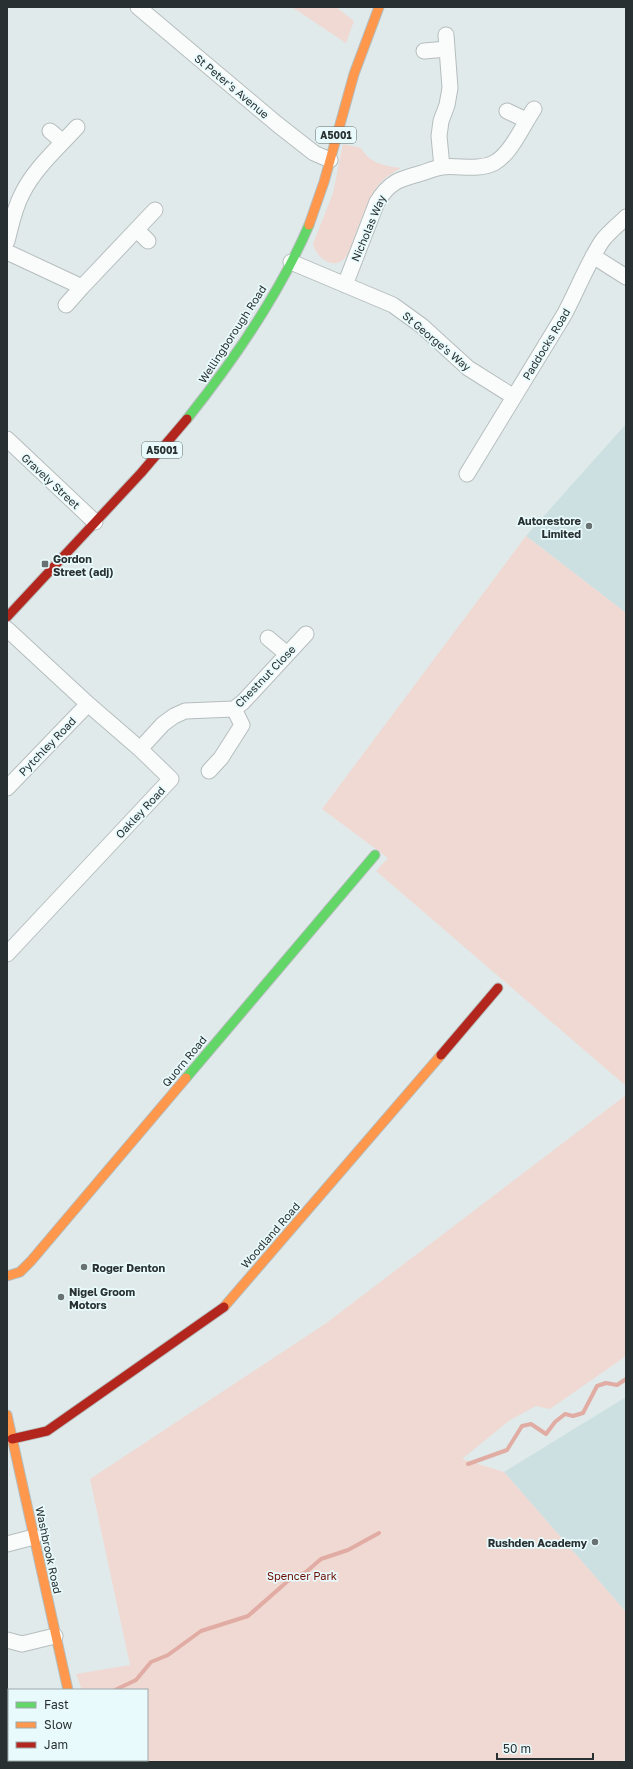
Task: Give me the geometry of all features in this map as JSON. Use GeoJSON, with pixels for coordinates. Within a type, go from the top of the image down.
{"type":"FeatureCollection","features":[{"type":"Feature","properties":{"kind":"street","name":"St Peter's Avenue"},"geometry":{"type":"LineString","coordinates":[[138,7],[277,124],[314,153],[330,160]]}},
{"type":"Feature","properties":{"kind":"street","name":"Wellingborough Road"},"geometry":{"type":"LineString","coordinates":[[9,611],[160,452],[205,397],[244,341],[291,262],[314,214],[351,83],[379,7]]}},
{"type":"Feature","properties":{"kind":"street"},"geometry":{"type":"LineString","coordinates":[[424,51],[446,42],[450,88],[447,105],[441,121],[439,136],[442,167]]}},
{"type":"Feature","properties":{"kind":"street","name":"Nicholas Way"},"geometry":{"type":"LineString","coordinates":[[345,285],[378,202],[384,191],[393,182],[442,167],[484,166],[494,162],[506,153],[530,114],[507,111]]}},
{"type":"Feature","properties":{"kind":"street"},"geometry":{"type":"LineString","coordinates":[[7,241],[17,204],[23,193],[34,176],[77,127]]}},
{"type":"Feature","properties":{"kind":"street"},"geometry":{"type":"LineString","coordinates":[[50,130],[63,142]]}},
{"type":"Feature","properties":{"kind":"street"},"geometry":{"type":"LineString","coordinates":[[66,305],[155,210]]}},
{"type":"Feature","properties":{"kind":"street","name":"Paddocks Road"},"geometry":{"type":"LineString","coordinates":[[467,474],[564,315],[593,256],[607,235],[626,217]]}},
{"type":"Feature","properties":{"kind":"street"},"geometry":{"type":"LineString","coordinates":[[136,230],[148,240]]}},
{"type":"Feature","properties":{"kind":"street"},"geometry":{"type":"LineString","coordinates":[[7,252],[82,287]]}},
{"type":"Feature","properties":{"kind":"street"},"geometry":{"type":"LineString","coordinates":[[593,256],[626,277]]}},
{"type":"Feature","properties":{"kind":"street","name":"St George's Way"},"geometry":{"type":"LineString","coordinates":[[291,262],[394,305],[422,326],[468,368],[514,397]]}},
{"type":"Feature","properties":{"kind":"street","name":"Gravely Street"},"geometry":{"type":"LineString","coordinates":[[7,439],[95,522]]}},
{"type":"Feature","properties":{"kind":"street","name":"Oakley Road"},"geometry":{"type":"LineString","coordinates":[[7,629],[88,704],[140,749],[171,779],[7,954]]}},
{"type":"Feature","properties":{"kind":"street","name":"Chestnut Close"},"geometry":{"type":"LineString","coordinates":[[140,749],[163,724],[174,716],[185,711],[234,708],[243,702],[306,634]]}},
{"type":"Feature","properties":{"kind":"street"},"geometry":{"type":"LineString","coordinates":[[268,638],[287,654]]}},
{"type":"Feature","properties":{"kind":"street","name":"Pytchley Road"},"geometry":{"type":"LineString","coordinates":[[7,788],[88,704]]}},
{"type":"Feature","properties":{"kind":"street"},"geometry":{"type":"LineString","coordinates":[[208,771],[220,758],[242,725],[234,708]]}},
{"type":"Feature","properties":{"kind":"street","name":"Quorn Road"},"geometry":{"type":"LineString","coordinates":[[7,1276],[20,1272],[31,1261],[375,855]]}},
{"type":"Feature","properties":{"kind":"street","name":"Woodland Road"},"geometry":{"type":"LineString","coordinates":[[12,1438],[47,1431],[225,1306],[498,988]]}},
{"type":"Feature","properties":{"kind":"street","name":"Washbrook Road"},"geometry":{"type":"LineString","coordinates":[[7,1415],[68,1689]]}},
{"type":"Feature","properties":{"kind":"street"},"geometry":{"type":"LineString","coordinates":[[7,1544],[34,1537]]}},
{"type":"Feature","properties":{"kind":"street"},"geometry":{"type":"LineString","coordinates":[[7,1640],[22,1644],[55,1636]]}},
{"type":"Feature","properties":{"kind":"shaded area"},"geometry":{"type":"Polygon","coordinates":[[[626,424],[626,613],[526,536],[626,424]]]}},
{"type":"Feature","properties":{"kind":"shaded area","name":"Rushden Academy"},"geometry":{"type":"Polygon","coordinates":[[[626,1397],[626,1612],[504,1472],[626,1397]]]}},
{"type":"Feature","properties":{"kind":"green space"},"geometry":{"type":"Polygon","coordinates":[[[292,7],[336,7],[354,21],[346,43],[292,7]]]}},
{"type":"Feature","properties":{"kind":"green space"},"geometry":{"type":"Polygon","coordinates":[[[343,144],[361,148],[368,157],[378,163],[401,168],[385,178],[375,190],[367,205],[347,256],[340,262],[330,263],[321,258],[313,244],[333,193],[343,144]]]}},
{"type":"Feature","properties":{"kind":"green space"},"geometry":{"type":"Polygon","coordinates":[[[526,536],[626,613],[626,1086],[376,871],[388,858],[322,809],[526,536]]]}},
{"type":"Feature","properties":{"kind":"green space","name":"Spencer Park"},"geometry":{"type":"Polygon","coordinates":[[[626,1095],[626,1356],[550,1409],[536,1406],[510,1420],[462,1459],[504,1472],[626,1612],[626,1758],[621,1762],[109,1762],[148,1761],[148,1689],[82,1689],[76,1674],[130,1665],[90,1479],[325,1324],[626,1095]]]}},
{"type":"Feature","properties":{"kind":"waterway"},"geometry":{"type":"LineString","coordinates":[[468,1464],[507,1450],[522,1426],[531,1424],[546,1434],[555,1422],[565,1414],[573,1416],[583,1413],[597,1386],[606,1383],[617,1385],[626,1379]]}},
{"type":"Feature","properties":{"kind":"waterway"},"geometry":{"type":"LineString","coordinates":[[117,1689],[136,1680],[151,1662],[168,1655],[201,1631],[248,1616],[289,1580],[306,1572],[321,1559],[348,1550],[379,1533]]}},
{"type":"Feature","properties":{"kind":"traffic: fast"},"geometry":{"type":"LineString","coordinates":[[187,419],[222,374],[270,302],[309,225]]}},
{"type":"Feature","properties":{"kind":"traffic: fast"},"geometry":{"type":"LineString","coordinates":[[186,1078],[375,855]]}},
{"type":"Feature","properties":{"kind":"traffic: slow"},"geometry":{"type":"LineString","coordinates":[[309,225],[324,182],[354,74],[379,7]]}},
{"type":"Feature","properties":{"kind":"traffic: slow"},"geometry":{"type":"LineString","coordinates":[[224,1307],[441,1055]]}},
{"type":"Feature","properties":{"kind":"traffic: slow"},"geometry":{"type":"LineString","coordinates":[[7,1276],[20,1272],[31,1261],[186,1078]]}},
{"type":"Feature","properties":{"kind":"traffic: slow"},"geometry":{"type":"LineString","coordinates":[[7,1415],[68,1689]]}},
{"type":"Feature","properties":{"kind":"traffic: jam"},"geometry":{"type":"LineString","coordinates":[[7,617],[141,473],[187,419]]}},
{"type":"Feature","properties":{"kind":"traffic: jam"},"geometry":{"type":"LineString","coordinates":[[441,1055],[498,988]]}},
{"type":"Feature","properties":{"kind":"traffic: jam"},"geometry":{"type":"LineString","coordinates":[[12,1439],[47,1431],[224,1307]]}},
{"type":"Feature","properties":{"kind":"place","name":"Autorestore Limited"},"geometry":{"type":"Point","coordinates":[589,526]}},
{"type":"Feature","properties":{"kind":"place","name":"Gordon Street (adj)"},"geometry":{"type":"Point","coordinates":[45,564]}},
{"type":"Feature","properties":{"kind":"place","name":"Roger Denton"},"geometry":{"type":"Point","coordinates":[84,1267]}},
{"type":"Feature","properties":{"kind":"place","name":"Nigel Groom Motors"},"geometry":{"type":"Point","coordinates":[61,1297]}},
{"type":"Feature","properties":{"kind":"place","name":"Rushden Academy"},"geometry":{"type":"Point","coordinates":[595,1542]}}]}
